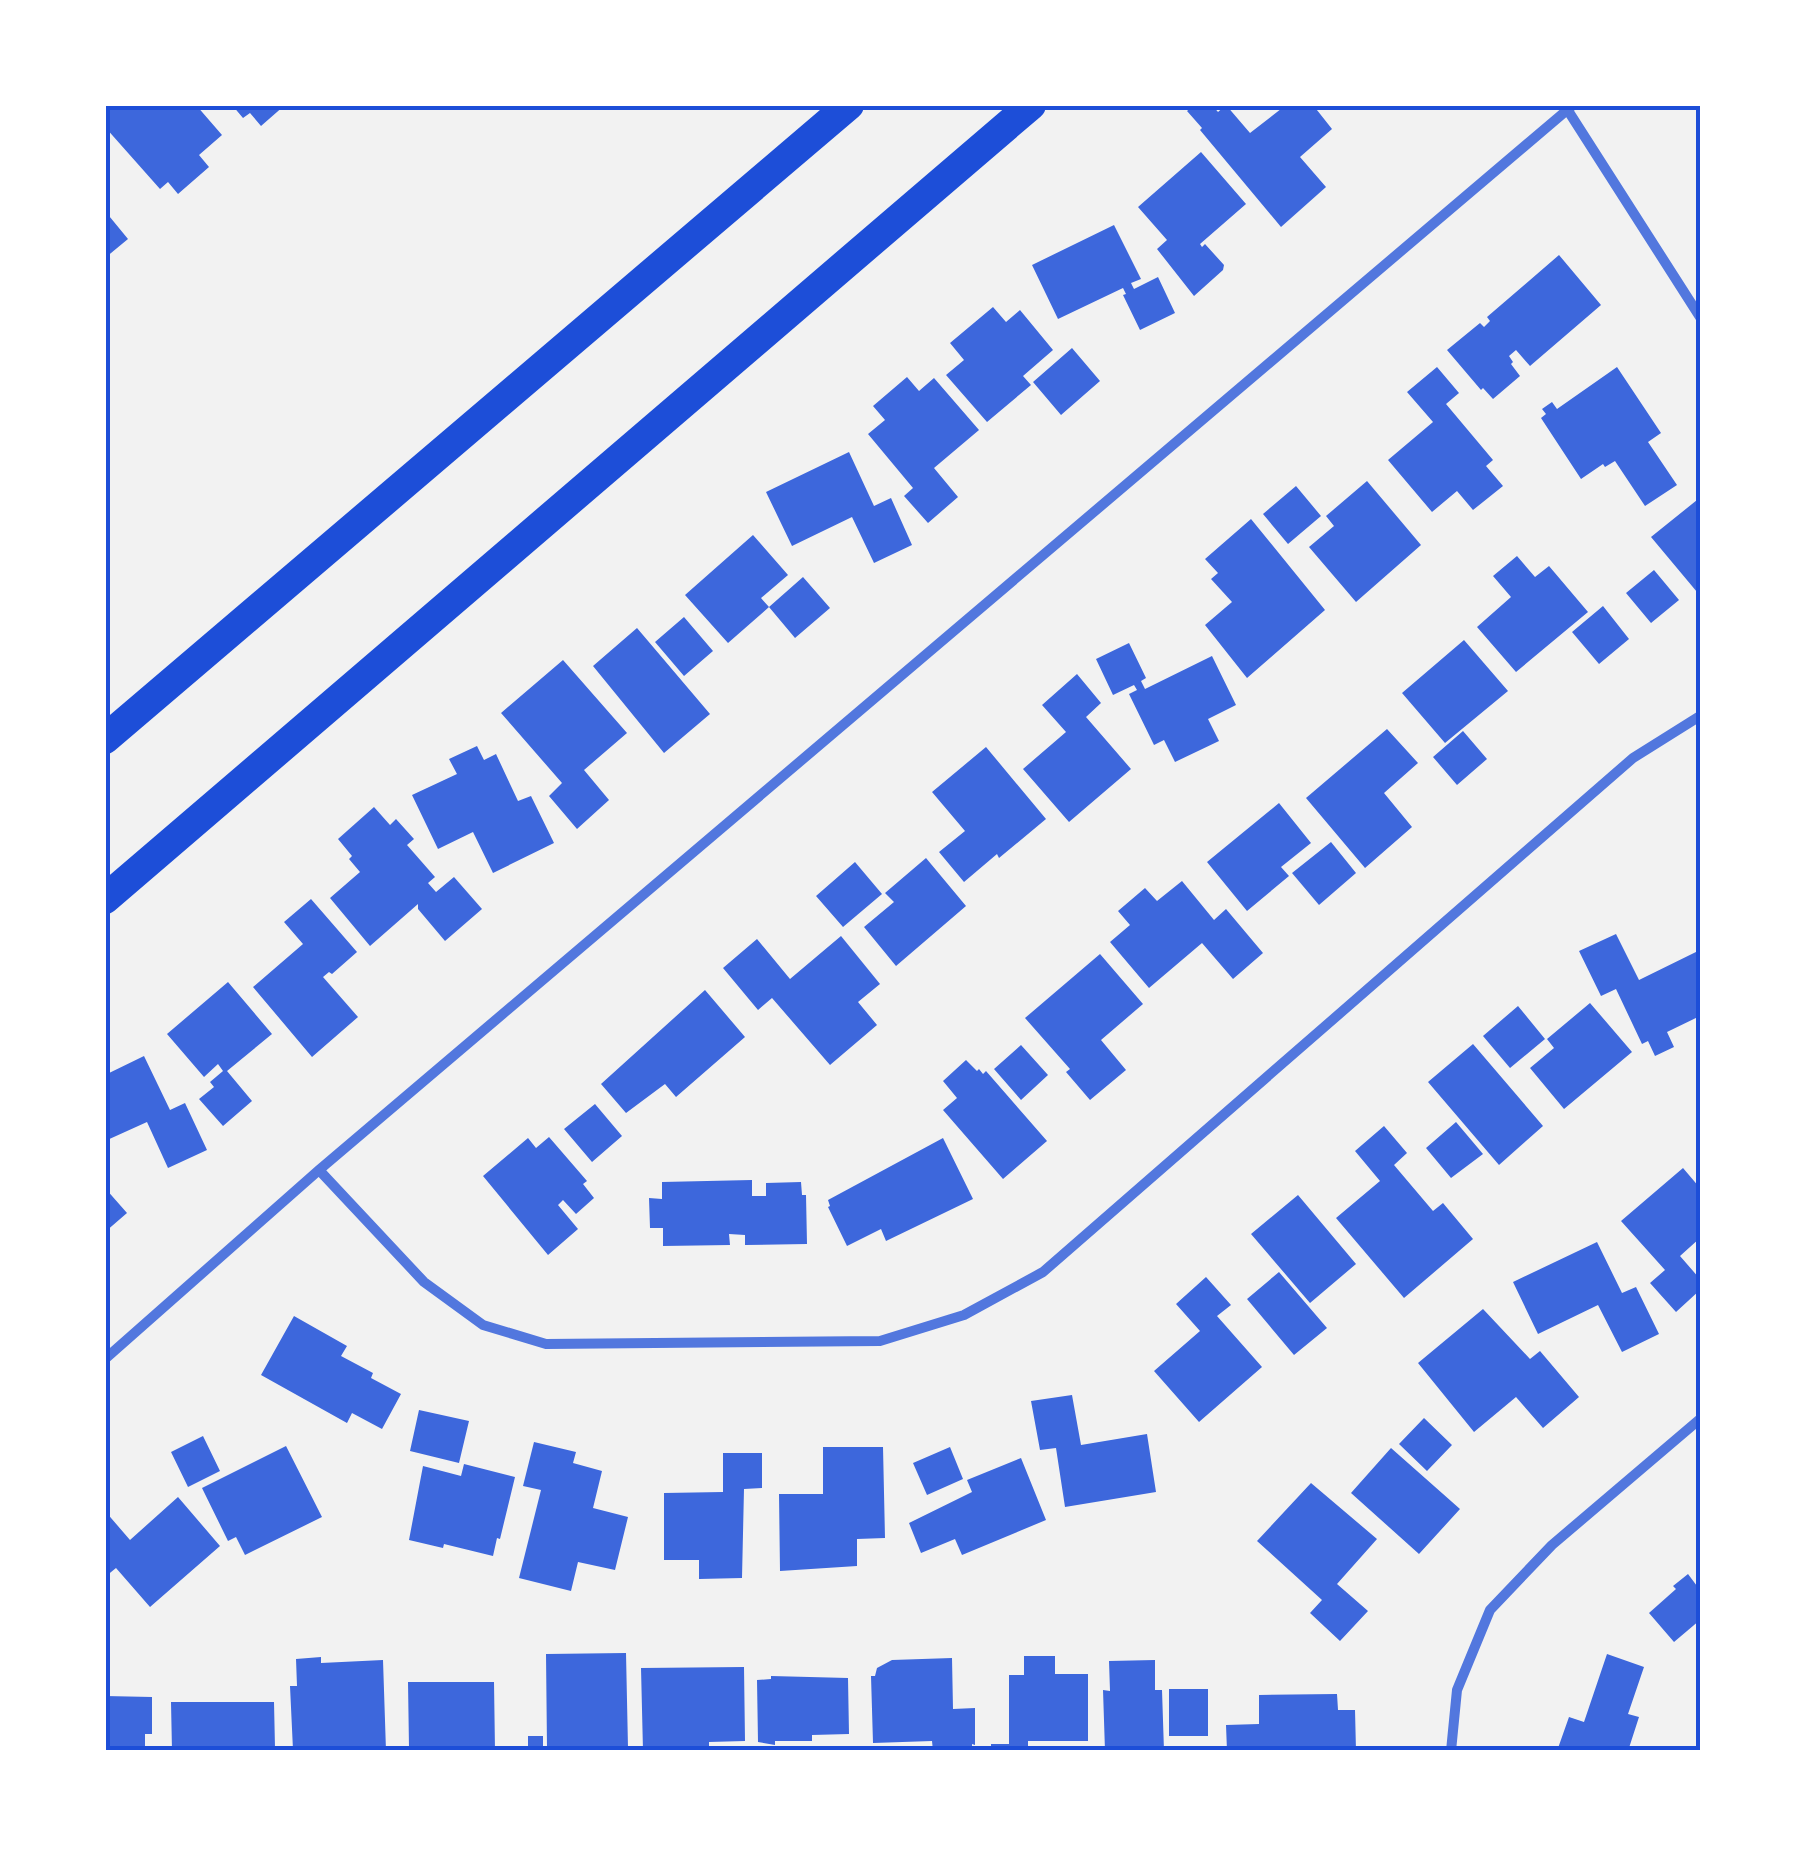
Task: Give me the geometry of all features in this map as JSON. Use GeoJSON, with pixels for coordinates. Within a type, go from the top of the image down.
{"type":"FeatureCollection","features":[{"type":"Feature","properties":{"kind":"highway"},"geometry":{"type":"LineString","coordinates":[[105,739],[849,105]]}},
{"type":"Feature","properties":{"kind":"highway"},"geometry":{"type":"LineString","coordinates":[[105,899],[1031,105]]}},
{"type":"Feature","properties":{"kind":"street"},"geometry":{"type":"LineString","coordinates":[[105,1358],[319,1170],[1570,107],[1700,317]]}},
{"type":"Feature","properties":{"kind":"street"},"geometry":{"type":"LineString","coordinates":[[319,1170],[424,1282],[483,1324],[546,1344],[880,1341],[964,1315],[1043,1272],[1634,758],[1700,716]]}},
{"type":"Feature","properties":{"kind":"street"},"geometry":{"type":"LineString","coordinates":[[1451,1751],[1457,1690],[1490,1610],[1552,1545],[1700,1419]]}},
{"type":"Feature","properties":{"kind":"building"},"geometry":{"type":"Polygon","coordinates":[[[105,105],[196,105],[222,135],[199,155],[209,167],[178,194],[168,182],[160,189],[105,127],[105,105]]]}},
{"type":"Feature","properties":{"kind":"building"},"geometry":{"type":"Polygon","coordinates":[[[232,105],[285,105],[261,126],[250,113],[243,118],[232,105]]]}},
{"type":"Feature","properties":{"kind":"building"},"geometry":{"type":"Polygon","coordinates":[[[1194,105],[1212,105],[1218,112],[1226,105],[1250,133],[1286,105],[1313,105],[1332,129],[1300,157],[1326,187],[1281,227],[1200,130],[1187,111],[1194,105]]]}},
{"type":"Feature","properties":{"kind":"building"},"geometry":{"type":"Polygon","coordinates":[[[1201,152],[1246,204],[1200,244],[1205,244],[1224,265],[1194,296],[1157,249],[1167,240],[1138,207],[1201,152]]]}},
{"type":"Feature","properties":{"kind":"building"},"geometry":{"type":"Polygon","coordinates":[[[105,211],[128,239],[105,258],[105,211]]]}},
{"type":"Feature","properties":{"kind":"building"},"geometry":{"type":"Polygon","coordinates":[[[1114,225],[1141,279],[1131,283],[1134,289],[1158,277],[1175,313],[1140,330],[1123,288],[1058,319],[1032,265],[1114,225]]]}},
{"type":"Feature","properties":{"kind":"building"},"geometry":{"type":"Polygon","coordinates":[[[1559,255],[1601,305],[1530,366],[1516,350],[1509,356],[1520,376],[1493,399],[1447,350],[1480,323],[1484,327],[1490,321],[1487,317],[1559,255]]]}},
{"type":"Feature","properties":{"kind":"building"},"geometry":{"type":"Polygon","coordinates":[[[993,307],[1006,322],[1020,310],[1053,350],[1023,376],[1031,385],[987,422],[946,375],[964,360],[950,343],[993,307]]]}},
{"type":"Feature","properties":{"kind":"building"},"geometry":{"type":"Polygon","coordinates":[[[1072,348],[1100,381],[1061,415],[1033,382],[1072,348]]]}},
{"type":"Feature","properties":{"kind":"building"},"geometry":{"type":"Polygon","coordinates":[[[1437,367],[1459,393],[1446,404],[1493,460],[1486,466],[1503,486],[1473,510],[1457,491],[1432,512],[1388,460],[1433,422],[1407,392],[1437,367]]]}},
{"type":"Feature","properties":{"kind":"building"},"geometry":{"type":"Polygon","coordinates":[[[1617,367],[1661,433],[1648,442],[1677,485],[1645,506],[1615,461],[1581,479],[1541,418],[1546,414],[1542,409],[1552,402],[1557,409],[1617,367]]]}},
{"type":"Feature","properties":{"kind":"building"},"geometry":{"type":"Polygon","coordinates":[[[907,377],[919,391],[934,378],[979,430],[934,468],[958,497],[928,523],[904,496],[913,488],[868,434],[885,420],[873,406],[907,377]]]}},
{"type":"Feature","properties":{"kind":"building"},"geometry":{"type":"Polygon","coordinates":[[[849,452],[874,506],[891,498],[912,545],[874,563],[852,517],[792,546],[766,492],[849,452]]]}},
{"type":"Feature","properties":{"kind":"building"},"geometry":{"type":"Polygon","coordinates":[[[1367,481],[1421,545],[1356,602],[1309,547],[1334,526],[1326,516],[1367,481]]]}},
{"type":"Feature","properties":{"kind":"building"},"geometry":{"type":"Polygon","coordinates":[[[1296,486],[1321,516],[1288,544],[1263,514],[1296,486]]]}},
{"type":"Feature","properties":{"kind":"building"},"geometry":{"type":"Polygon","coordinates":[[[1697,500],[1700,589],[1697,592],[1651,537],[1697,500]]]}},
{"type":"Feature","properties":{"kind":"building"},"geometry":{"type":"Polygon","coordinates":[[[1251,519],[1325,610],[1247,678],[1205,625],[1232,602],[1211,579],[1218,573],[1205,559],[1251,519]]]}},
{"type":"Feature","properties":{"kind":"building"},"geometry":{"type":"Polygon","coordinates":[[[753,535],[788,575],[761,598],[769,607],[728,643],[685,595],[753,535]]]}},
{"type":"Feature","properties":{"kind":"building"},"geometry":{"type":"Polygon","coordinates":[[[1517,556],[1535,577],[1549,566],[1588,612],[1516,672],[1477,627],[1511,597],[1493,576],[1517,556]]]}},
{"type":"Feature","properties":{"kind":"building"},"geometry":{"type":"Polygon","coordinates":[[[1654,570],[1679,600],[1651,623],[1626,593],[1654,570]]]}},
{"type":"Feature","properties":{"kind":"building"},"geometry":{"type":"Polygon","coordinates":[[[803,577],[830,608],[795,638],[769,607],[803,577]]]}},
{"type":"Feature","properties":{"kind":"building"},"geometry":{"type":"Polygon","coordinates":[[[1603,606],[1629,639],[1599,664],[1572,632],[1603,606]]]}},
{"type":"Feature","properties":{"kind":"building"},"geometry":{"type":"Polygon","coordinates":[[[684,617],[713,651],[684,676],[655,642],[684,617]]]}},
{"type":"Feature","properties":{"kind":"building"},"geometry":{"type":"Polygon","coordinates":[[[637,628],[710,714],[664,753],[593,666],[637,628]]]}},
{"type":"Feature","properties":{"kind":"building"},"geometry":{"type":"Polygon","coordinates":[[[1464,640],[1508,691],[1445,743],[1402,693],[1464,640]]]}},
{"type":"Feature","properties":{"kind":"building"},"geometry":{"type":"Polygon","coordinates":[[[1129,643],[1146,678],[1141,681],[1145,689],[1212,656],[1236,705],[1208,719],[1219,741],[1175,762],[1164,740],[1154,745],[1129,694],[1137,690],[1134,685],[1113,695],[1096,659],[1129,643]]]}},
{"type":"Feature","properties":{"kind":"building"},"geometry":{"type":"Polygon","coordinates":[[[563,660],[627,733],[584,770],[609,800],[577,829],[549,796],[562,783],[501,713],[563,660]]]}},
{"type":"Feature","properties":{"kind":"building"},"geometry":{"type":"Polygon","coordinates":[[[1077,674],[1101,703],[1086,717],[1131,769],[1069,822],[1023,769],[1066,732],[1042,705],[1077,674]]]}},
{"type":"Feature","properties":{"kind":"building"},"geometry":{"type":"Polygon","coordinates":[[[1387,729],[1418,763],[1384,793],[1412,827],[1365,868],[1306,798],[1387,729]]]}},
{"type":"Feature","properties":{"kind":"building"},"geometry":{"type":"Polygon","coordinates":[[[1463,731],[1487,759],[1457,785],[1433,757],[1463,731]]]}},
{"type":"Feature","properties":{"kind":"building"},"geometry":{"type":"Polygon","coordinates":[[[477,746],[484,760],[496,754],[518,801],[531,796],[554,843],[493,873],[473,832],[438,849],[412,795],[457,774],[449,759],[477,746]]]}},
{"type":"Feature","properties":{"kind":"building"},"geometry":{"type":"Polygon","coordinates":[[[986,747],[1046,819],[964,882],[939,852],[965,831],[932,792],[986,747]]]}},
{"type":"Feature","properties":{"kind":"building"},"geometry":{"type":"Polygon","coordinates":[[[1279,803],[1311,843],[1281,867],[1289,876],[1247,911],[1207,862],[1279,803]]]}},
{"type":"Feature","properties":{"kind":"building"},"geometry":{"type":"Polygon","coordinates":[[[374,807],[390,825],[396,819],[414,839],[407,845],[435,877],[428,883],[436,892],[454,877],[482,909],[445,941],[418,904],[370,946],[330,898],[360,872],[338,839],[374,807]]]}},
{"type":"Feature","properties":{"kind":"building"},"geometry":{"type":"Polygon","coordinates":[[[1331,842],[1356,873],[1319,905],[1292,873],[1331,842]]]}},
{"type":"Feature","properties":{"kind":"building"},"geometry":{"type":"Polygon","coordinates":[[[926,858],[966,906],[896,966],[864,927],[894,902],[885,893],[926,858]]]}},
{"type":"Feature","properties":{"kind":"building"},"geometry":{"type":"Polygon","coordinates":[[[855,862],[882,894],[843,927],[816,896],[855,862]]]}},
{"type":"Feature","properties":{"kind":"building"},"geometry":{"type":"Polygon","coordinates":[[[1182,881],[1214,920],[1226,909],[1263,953],[1233,979],[1202,943],[1149,988],[1110,942],[1130,925],[1118,911],[1145,888],[1157,901],[1182,881]]]}},
{"type":"Feature","properties":{"kind":"building"},"geometry":{"type":"Polygon","coordinates":[[[311,899],[357,952],[323,977],[358,1017],[312,1057],[253,987],[303,944],[284,922],[311,899]]]}},
{"type":"Feature","properties":{"kind":"building"},"geometry":{"type":"Polygon","coordinates":[[[1616,934],[1639,980],[1700,950],[1700,1016],[1667,1032],[1674,1047],[1655,1056],[1648,1041],[1642,1044],[1616,989],[1601,996],[1579,951],[1616,934]]]}},
{"type":"Feature","properties":{"kind":"building"},"geometry":{"type":"Polygon","coordinates":[[[841,936],[880,984],[858,1002],[877,1025],[830,1065],[772,998],[758,1010],[723,968],[757,939],[790,979],[841,936]]]}},
{"type":"Feature","properties":{"kind":"building"},"geometry":{"type":"Polygon","coordinates":[[[1100,954],[1143,1004],[1101,1040],[1126,1070],[1090,1100],[1066,1072],[1070,1069],[1025,1018],[1100,954]]]}},
{"type":"Feature","properties":{"kind":"building"},"geometry":{"type":"Polygon","coordinates":[[[228,982],[272,1034],[227,1071],[252,1101],[223,1126],[199,1099],[214,1087],[210,1082],[223,1071],[218,1064],[204,1077],[167,1034],[228,982]]]}},
{"type":"Feature","properties":{"kind":"building"},"geometry":{"type":"Polygon","coordinates":[[[705,990],[745,1037],[676,1097],[665,1084],[626,1113],[601,1084],[705,990]]]}},
{"type":"Feature","properties":{"kind":"building"},"geometry":{"type":"Polygon","coordinates":[[[1590,1003],[1632,1052],[1564,1109],[1530,1068],[1554,1048],[1547,1039],[1590,1003]]]}},
{"type":"Feature","properties":{"kind":"building"},"geometry":{"type":"Polygon","coordinates":[[[1518,1006],[1545,1039],[1510,1068],[1483,1036],[1518,1006]]]}},
{"type":"Feature","properties":{"kind":"building"},"geometry":{"type":"Polygon","coordinates":[[[1473,1044],[1543,1126],[1499,1165],[1428,1082],[1473,1044]]]}},
{"type":"Feature","properties":{"kind":"building"},"geometry":{"type":"Polygon","coordinates":[[[1021,1045],[1048,1075],[1021,1100],[994,1069],[1021,1045]]]}},
{"type":"Feature","properties":{"kind":"building"},"geometry":{"type":"Polygon","coordinates":[[[144,1056],[170,1110],[185,1103],[207,1150],[168,1168],[147,1122],[105,1141],[105,1075],[144,1056]]]}},
{"type":"Feature","properties":{"kind":"building"},"geometry":{"type":"Polygon","coordinates":[[[966,1060],[977,1071],[986,1071],[1047,1141],[1003,1179],[943,1110],[957,1098],[943,1081],[966,1060]]]}},
{"type":"Feature","properties":{"kind":"building"},"geometry":{"type":"Polygon","coordinates":[[[595,1104],[622,1136],[592,1162],[564,1129],[595,1104]]]}},
{"type":"Feature","properties":{"kind":"building"},"geometry":{"type":"Polygon","coordinates":[[[1456,1122],[1483,1154],[1451,1178],[1426,1148],[1456,1122]]]}},
{"type":"Feature","properties":{"kind":"building"},"geometry":{"type":"Polygon","coordinates":[[[1384,1126],[1407,1153],[1394,1165],[1433,1211],[1443,1203],[1473,1239],[1404,1298],[1336,1218],[1380,1181],[1355,1151],[1384,1126]]]}},
{"type":"Feature","properties":{"kind":"building"},"geometry":{"type":"Polygon","coordinates":[[[549,1137],[587,1181],[583,1184],[594,1198],[576,1214],[563,1200],[558,1205],[578,1229],[548,1255],[483,1176],[528,1138],[536,1148],[549,1137]]]}},
{"type":"Feature","properties":{"kind":"building"},"geometry":{"type":"Polygon","coordinates":[[[943,1138],[973,1199],[886,1241],[881,1229],[847,1246],[828,1200],[943,1138]]]}},
{"type":"Feature","properties":{"kind":"building"},"geometry":{"type":"Polygon","coordinates":[[[1683,1168],[1700,1188],[1700,1238],[1680,1256],[1700,1279],[1700,1290],[1676,1312],[1650,1283],[1665,1270],[1621,1221],[1683,1168]]]}},
{"type":"Feature","properties":{"kind":"building"},"geometry":{"type":"Polygon","coordinates":[[[752,1180],[752,1196],[766,1196],[766,1183],[801,1182],[802,1195],[806,1195],[807,1244],[745,1245],[745,1235],[729,1234],[730,1245],[663,1246],[663,1228],[650,1228],[649,1198],[662,1199],[662,1182],[752,1180]]]}},
{"type":"Feature","properties":{"kind":"building"},"geometry":{"type":"Polygon","coordinates":[[[105,1188],[127,1213],[105,1232],[105,1188]]]}},
{"type":"Feature","properties":{"kind":"building"},"geometry":{"type":"Polygon","coordinates":[[[1298,1195],[1356,1264],[1310,1303],[1251,1234],[1298,1195]]]}},
{"type":"Feature","properties":{"kind":"building"},"geometry":{"type":"Polygon","coordinates":[[[1597,1242],[1622,1293],[1636,1287],[1659,1334],[1622,1352],[1598,1305],[1538,1334],[1513,1282],[1597,1242]]]}},
{"type":"Feature","properties":{"kind":"building"},"geometry":{"type":"Polygon","coordinates":[[[1279,1272],[1327,1328],[1294,1355],[1247,1299],[1279,1272]]]}},
{"type":"Feature","properties":{"kind":"building"},"geometry":{"type":"Polygon","coordinates":[[[1206,1277],[1231,1305],[1217,1316],[1262,1367],[1199,1422],[1154,1371],[1200,1331],[1176,1304],[1206,1277]]]}},
{"type":"Feature","properties":{"kind":"building"},"geometry":{"type":"Polygon","coordinates":[[[1483,1309],[1530,1359],[1540,1351],[1579,1397],[1543,1428],[1516,1397],[1474,1432],[1418,1363],[1483,1309]]]}},
{"type":"Feature","properties":{"kind":"building"},"geometry":{"type":"Polygon","coordinates":[[[294,1316],[347,1346],[341,1356],[401,1394],[382,1429],[352,1413],[347,1423],[261,1375],[294,1316]]]}},
{"type":"Feature","properties":{"kind":"building"},"geometry":{"type":"Polygon","coordinates":[[[1072,1395],[1081,1445],[1147,1434],[1156,1492],[1065,1507],[1056,1448],[1040,1450],[1031,1401],[1072,1395]]]}},
{"type":"Feature","properties":{"kind":"building"},"geometry":{"type":"Polygon","coordinates":[[[419,1410],[469,1421],[459,1463],[410,1451],[419,1410]]]}},
{"type":"Feature","properties":{"kind":"building"},"geometry":{"type":"Polygon","coordinates":[[[1424,1418],[1452,1445],[1427,1471],[1399,1444],[1424,1418]]]}},
{"type":"Feature","properties":{"kind":"building"},"geometry":{"type":"Polygon","coordinates":[[[203,1436],[220,1471],[188,1487],[171,1452],[203,1436]]]}},
{"type":"Feature","properties":{"kind":"building"},"geometry":{"type":"Polygon","coordinates":[[[534,1442],[576,1452],[573,1463],[602,1471],[593,1508],[628,1517],[615,1570],[578,1562],[571,1591],[519,1578],[541,1490],[523,1486],[534,1442]]]}},
{"type":"Feature","properties":{"kind":"building"},"geometry":{"type":"Polygon","coordinates":[[[286,1446],[322,1517],[245,1555],[236,1537],[228,1541],[202,1488],[286,1446]]]}},
{"type":"Feature","properties":{"kind":"building"},"geometry":{"type":"Polygon","coordinates":[[[823,1447],[883,1447],[885,1538],[857,1539],[857,1566],[780,1571],[779,1494],[823,1494],[823,1447]]]}},
{"type":"Feature","properties":{"kind":"building"},"geometry":{"type":"Polygon","coordinates":[[[950,1447],[963,1479],[927,1495],[913,1463],[950,1447]]]}},
{"type":"Feature","properties":{"kind":"building"},"geometry":{"type":"Polygon","coordinates":[[[1391,1448],[1460,1509],[1419,1554],[1351,1493],[1391,1448]]]}},
{"type":"Feature","properties":{"kind":"building"},"geometry":{"type":"Polygon","coordinates":[[[723,1453],[762,1453],[762,1488],[744,1489],[742,1578],[699,1579],[699,1560],[664,1560],[664,1493],[723,1492],[723,1453]]]}},
{"type":"Feature","properties":{"kind":"building"},"geometry":{"type":"Polygon","coordinates":[[[1021,1458],[1046,1520],[962,1555],[955,1539],[921,1553],[909,1523],[972,1492],[967,1480],[1021,1458]]]}},
{"type":"Feature","properties":{"kind":"building"},"geometry":{"type":"Polygon","coordinates":[[[464,1464],[515,1477],[493,1556],[409,1540],[423,1466],[461,1476],[464,1464]]]}},
{"type":"Feature","properties":{"kind":"building"},"geometry":{"type":"Polygon","coordinates":[[[1311,1483],[1377,1539],[1337,1584],[1368,1611],[1340,1641],[1310,1613],[1322,1600],[1257,1541],[1311,1483]]]}},
{"type":"Feature","properties":{"kind":"building"},"geometry":{"type":"Polygon","coordinates":[[[178,1497],[220,1546],[150,1607],[116,1568],[105,1577],[105,1511],[130,1540],[178,1497]]]}},
{"type":"Feature","properties":{"kind":"building"},"geometry":{"type":"Polygon","coordinates":[[[1688,1574],[1697,1586],[1700,1583],[1700,1620],[1674,1642],[1649,1613],[1688,1574]]]}},
{"type":"Feature","properties":{"kind":"building"},"geometry":{"type":"Polygon","coordinates":[[[626,1653],[628,1748],[528,1751],[528,1736],[543,1736],[543,1748],[547,1748],[546,1654],[626,1653]]]}},
{"type":"Feature","properties":{"kind":"building"},"geometry":{"type":"Polygon","coordinates":[[[1607,1654],[1644,1667],[1628,1714],[1639,1717],[1628,1751],[1557,1751],[1569,1717],[1584,1722],[1607,1654]]]}},
{"type":"Feature","properties":{"kind":"building"},"geometry":{"type":"Polygon","coordinates":[[[1024,1656],[1055,1656],[1055,1674],[1088,1674],[1088,1741],[1028,1741],[1028,1751],[991,1751],[991,1744],[1009,1744],[1009,1675],[1024,1675],[1024,1656]]]}},
{"type":"Feature","properties":{"kind":"building"},"geometry":{"type":"Polygon","coordinates":[[[321,1657],[321,1663],[383,1660],[386,1751],[293,1750],[290,1686],[297,1686],[296,1659],[321,1657]]]}},
{"type":"Feature","properties":{"kind":"building"},"geometry":{"type":"Polygon","coordinates":[[[952,1658],[953,1709],[975,1708],[972,1751],[933,1751],[932,1741],[873,1743],[871,1676],[875,1676],[877,1668],[892,1660],[952,1658]]]}},
{"type":"Feature","properties":{"kind":"building"},"geometry":{"type":"Polygon","coordinates":[[[1155,1660],[1155,1690],[1162,1690],[1164,1751],[1105,1751],[1103,1690],[1110,1691],[1109,1661],[1155,1660]]]}},
{"type":"Feature","properties":{"kind":"building"},"geometry":{"type":"Polygon","coordinates":[[[744,1667],[745,1741],[709,1742],[709,1751],[643,1751],[641,1668],[744,1667]]]}},
{"type":"Feature","properties":{"kind":"building"},"geometry":{"type":"Polygon","coordinates":[[[771,1676],[848,1678],[849,1734],[812,1735],[812,1741],[775,1741],[775,1745],[758,1742],[757,1680],[771,1676]]]}},
{"type":"Feature","properties":{"kind":"building"},"geometry":{"type":"Polygon","coordinates":[[[408,1682],[494,1682],[495,1751],[469,1751],[469,1747],[409,1748],[408,1682]]]}},
{"type":"Feature","properties":{"kind":"building"},"geometry":{"type":"Polygon","coordinates":[[[1169,1689],[1208,1689],[1208,1736],[1169,1736],[1169,1689]]]}},
{"type":"Feature","properties":{"kind":"building"},"geometry":{"type":"Polygon","coordinates":[[[1337,1694],[1338,1710],[1355,1710],[1356,1751],[1227,1751],[1226,1725],[1259,1724],[1259,1695],[1337,1694]]]}},
{"type":"Feature","properties":{"kind":"building"},"geometry":{"type":"Polygon","coordinates":[[[105,1696],[152,1697],[152,1734],[145,1734],[145,1751],[105,1751],[105,1696]]]}},
{"type":"Feature","properties":{"kind":"building"},"geometry":{"type":"Polygon","coordinates":[[[171,1702],[274,1702],[275,1748],[172,1751],[171,1702]]]}}]}
